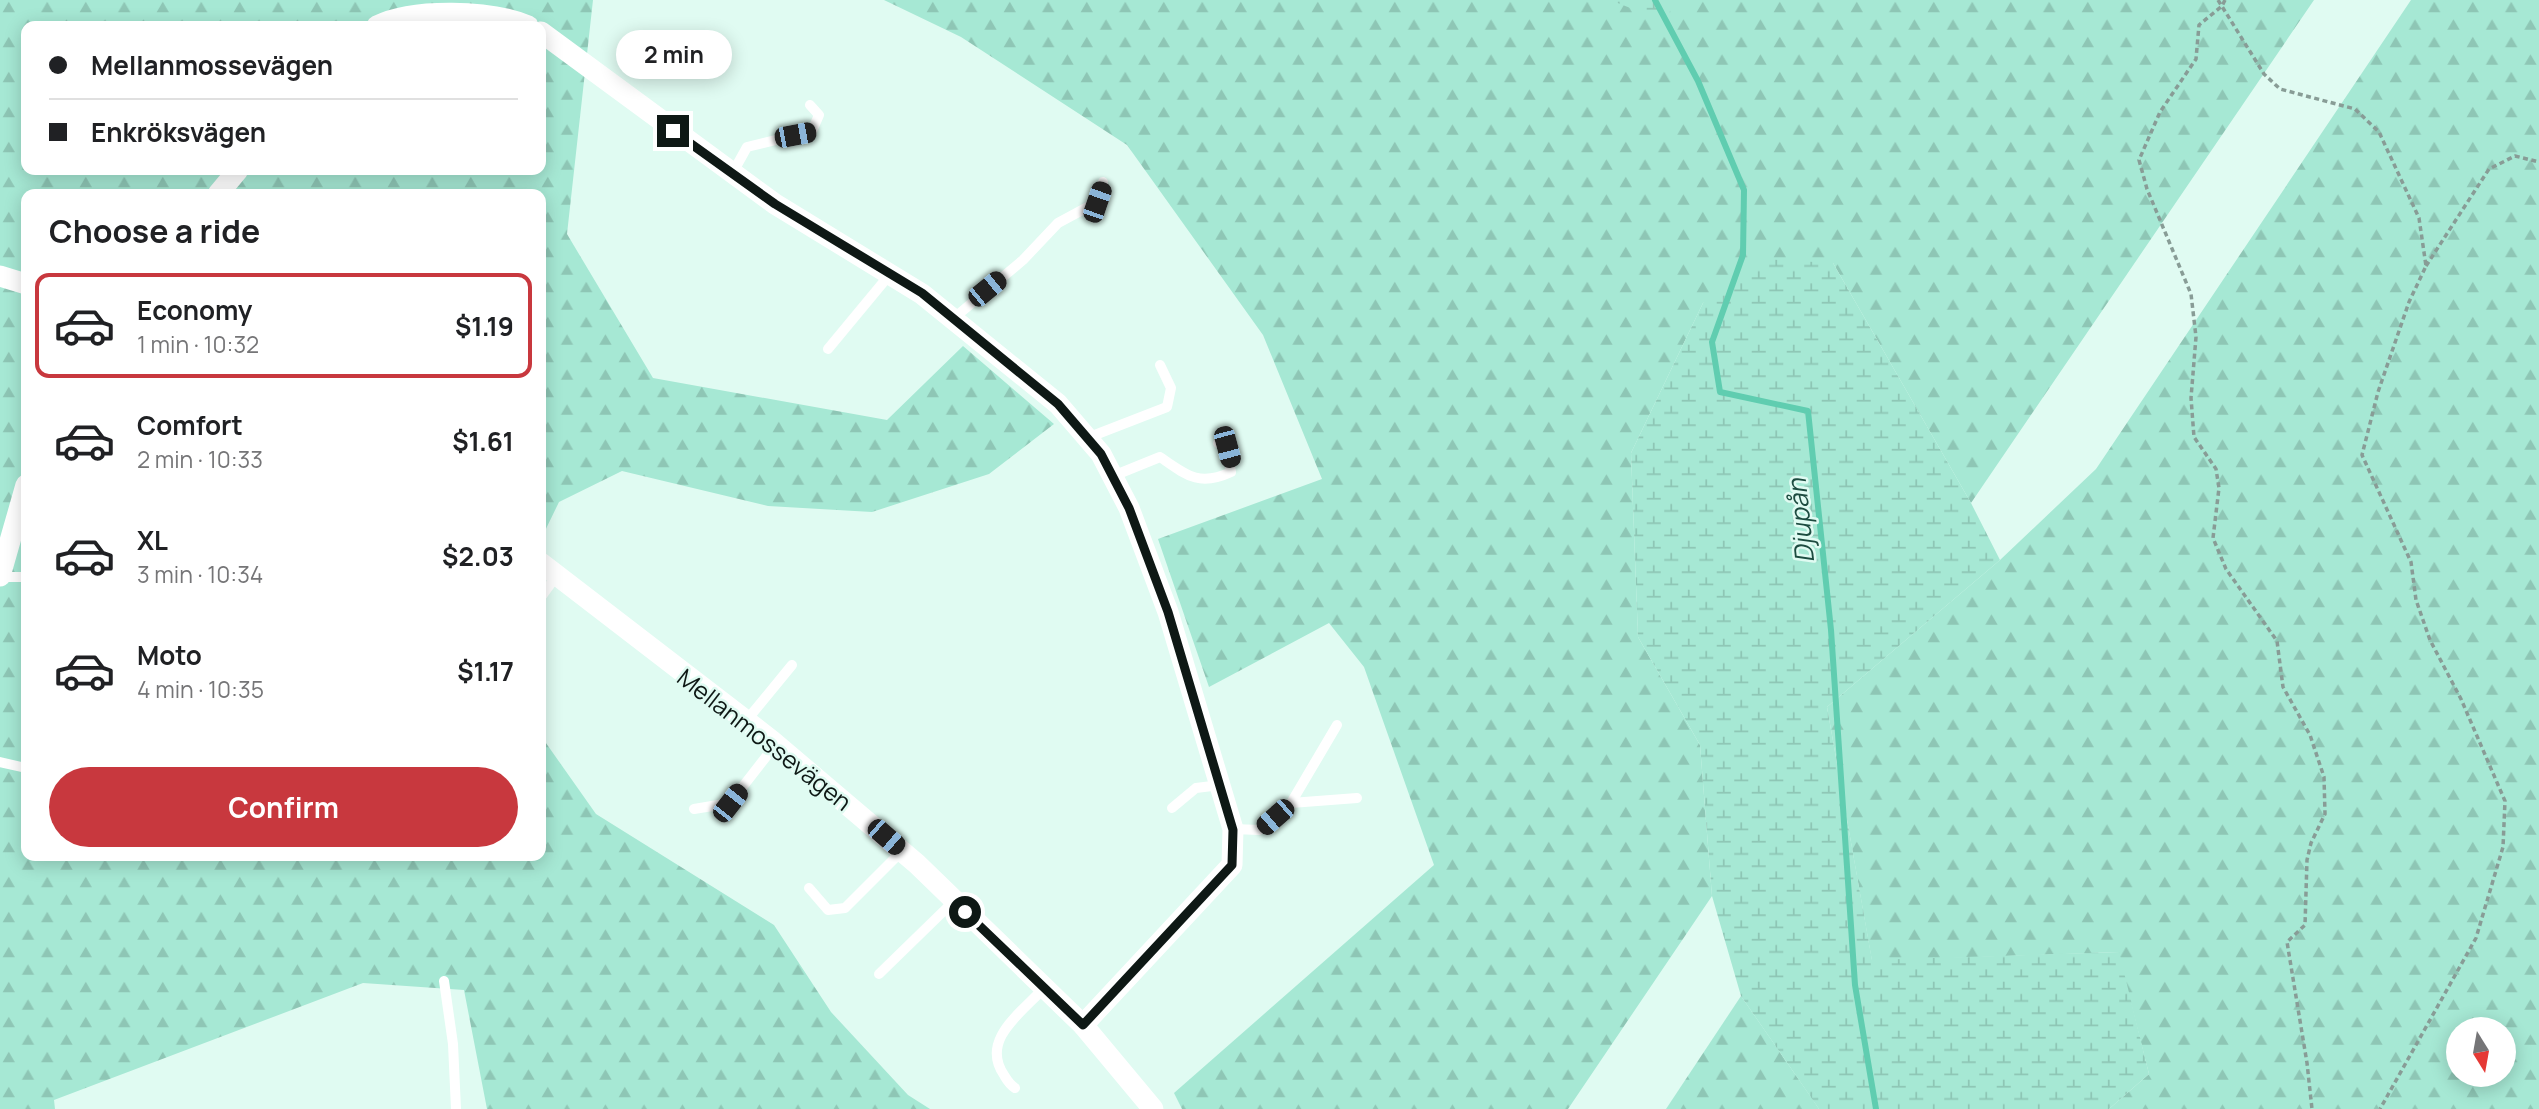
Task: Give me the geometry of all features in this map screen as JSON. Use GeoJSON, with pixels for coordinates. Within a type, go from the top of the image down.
{"type":"FeatureCollection","features":[{"type":"Feature","properties":{"kind":"street"},"geometry":{"type":"LineString","coordinates":[[395,21],[416,15],[457,14],[516,21]]}},
{"type":"Feature","properties":{"kind":"street"},"geometry":{"type":"LineString","coordinates":[[546,36],[775,204],[891,273],[954,318],[1058,404],[1101,454],[1129,508],[1168,612],[1233,830],[1232,865],[1083,1025]]}},
{"type":"Feature","properties":{"kind":"street"},"geometry":{"type":"LineString","coordinates":[[222,189],[235,175]]}},
{"type":"Feature","properties":{"kind":"street"},"geometry":{"type":"LineString","coordinates":[[0,276],[21,282]]}},
{"type":"Feature","properties":{"kind":"street"},"geometry":{"type":"LineString","coordinates":[[0,576],[21,502]]}},
{"type":"Feature","properties":{"kind":"street","name":"Mellanmossevägen"},"geometry":{"type":"LineString","coordinates":[[549,569],[776,744],[902,851],[1083,1025],[1153,1109]]}},
{"type":"Feature","properties":{"kind":"lane"},"geometry":{"type":"LineString","coordinates":[[732,174],[747,147],[811,131],[819,115],[810,104]]}},
{"type":"Feature","properties":{"kind":"lane"},"geometry":{"type":"LineString","coordinates":[[954,318],[1023,260],[1058,223],[1097,202],[1103,183]]}},
{"type":"Feature","properties":{"kind":"lane"},"geometry":{"type":"LineString","coordinates":[[828,349],[891,273]]}},
{"type":"Feature","properties":{"kind":"lane"},"geometry":{"type":"LineString","coordinates":[[1087,438],[1167,407],[1171,388],[1160,365]]}},
{"type":"Feature","properties":{"kind":"lane"},"geometry":{"type":"LineString","coordinates":[[1113,477],[1160,457],[1193,479],[1219,478],[1231,472],[1231,462],[1227,447],[1218,443]]}},
{"type":"Feature","properties":{"kind":"lane"},"geometry":{"type":"LineString","coordinates":[[0,576],[21,577]]}},
{"type":"Feature","properties":{"kind":"lane"},"geometry":{"type":"LineString","coordinates":[[746,721],[792,665]]}},
{"type":"Feature","properties":{"kind":"lane"},"geometry":{"type":"LineString","coordinates":[[1233,830],[1259,830],[1291,803],[1337,725]]}},
{"type":"Feature","properties":{"kind":"lane"},"geometry":{"type":"LineString","coordinates":[[694,809],[730,803],[776,744]]}},
{"type":"Feature","properties":{"kind":"lane"},"geometry":{"type":"LineString","coordinates":[[0,762],[21,767]]}},
{"type":"Feature","properties":{"kind":"lane"},"geometry":{"type":"LineString","coordinates":[[1172,808],[1196,788],[1220,785]]}},
{"type":"Feature","properties":{"kind":"lane"},"geometry":{"type":"LineString","coordinates":[[1291,803],[1357,798]]}},
{"type":"Feature","properties":{"kind":"lane"},"geometry":{"type":"LineString","coordinates":[[809,888],[828,910],[845,908],[902,851]]}},
{"type":"Feature","properties":{"kind":"lane"},"geometry":{"type":"LineString","coordinates":[[878,974],[954,901]]}},
{"type":"Feature","properties":{"kind":"lane"},"geometry":{"type":"LineString","coordinates":[[443,981],[453,1044],[456,1109]]}},
{"type":"Feature","properties":{"kind":"lane"},"geometry":{"type":"LineString","coordinates":[[1014,1088],[997,1065],[994,1053],[997,1039],[1044,988]]}},
{"type":"Feature","properties":{"kind":"path"},"geometry":{"type":"LineString","coordinates":[[2218,0],[2264,74],[2280,89],[2355,109],[2379,132],[2419,218],[2426,266]]}},
{"type":"Feature","properties":{"kind":"path"},"geometry":{"type":"LineString","coordinates":[[2225,0],[2222,6],[2199,25],[2196,59],[2160,112],[2139,160],[2147,189],[2191,295],[2196,337],[2191,398],[2194,437],[2216,469],[2219,488],[2213,538],[2225,569],[2277,641],[2283,687],[2310,735],[2324,777],[2325,814],[2306,860],[2305,925],[2287,942],[2308,1063],[2312,1109]]}},
{"type":"Feature","properties":{"kind":"path"},"geometry":{"type":"LineString","coordinates":[[2380,1109],[2476,938],[2503,847],[2505,801],[2461,699],[2430,640],[2416,600],[2412,562],[2362,456],[2378,392],[2409,302],[2426,266],[2489,169],[2515,156],[2539,162]]}},
{"type":"Feature","properties":{"kind":"green space"},"geometry":{"type":"Polygon","coordinates":[[[0,0],[593,0],[567,234],[653,378],[887,420],[963,346],[1054,424],[989,474],[872,512],[768,506],[622,471],[559,502],[546,529],[546,189],[21,189],[21,861],[546,861],[546,743],[596,814],[774,925],[831,1012],[908,1095],[930,1109],[487,1109],[464,990],[363,983],[54,1100],[55,1109],[0,1109],[0,0]]]}},
{"type":"Feature","properties":{"kind":"green space"},"geometry":{"type":"Polygon","coordinates":[[[884,0],[2314,0],[1971,503],[1833,263],[1703,303],[1631,453],[1638,637],[1700,745],[1712,896],[1568,1109],[1182,1109],[1174,1093],[1434,865],[1364,667],[1329,623],[1209,687],[1158,539],[1322,479],[1263,335],[1127,145],[961,37],[884,0]]]}},
{"type":"Feature","properties":{"kind":"green space"},"geometry":{"type":"Polygon","coordinates":[[[1610,0],[1674,0],[1666,22],[1610,0]]]}},
{"type":"Feature","properties":{"kind":"green space"},"geometry":{"type":"Polygon","coordinates":[[[2411,0],[2539,0],[2539,1109],[2109,1109],[2149,1074],[2118,952],[1872,961],[1827,707],[2000,560],[2096,469],[2411,0]]]}},
{"type":"Feature","properties":{"kind":"green space"},"geometry":{"type":"Polygon","coordinates":[[[1760,259],[1833,263],[1971,503],[2000,560],[1827,707],[1872,960],[2119,952],[2149,1074],[2109,1109],[1819,1109],[1741,996],[1712,896],[1700,745],[1638,637],[1631,453],[1703,303],[1760,259]]]}},
{"type":"Feature","properties":{"kind":"green space"},"geometry":{"type":"Polygon","coordinates":[[[1741,996],[1813,1100],[1819,1109],[1666,1109],[1741,996]]]}},
{"type":"Feature","properties":{"kind":"waterway","name":"Djupån"},"geometry":{"type":"LineString","coordinates":[[1655,0],[1698,81],[1744,190],[1743,255],[1712,342],[1720,392],[1808,411],[1831,630],[1855,985],[1876,1109]]}},
{"type":"Feature","properties":{"kind":"route"},"geometry":{"type":"LineString","coordinates":[[673,131],[775,204],[922,293],[1058,404],[1101,454],[1129,508],[1168,612],[1233,830],[1232,865],[1083,1025],[965,912]]}}]}
